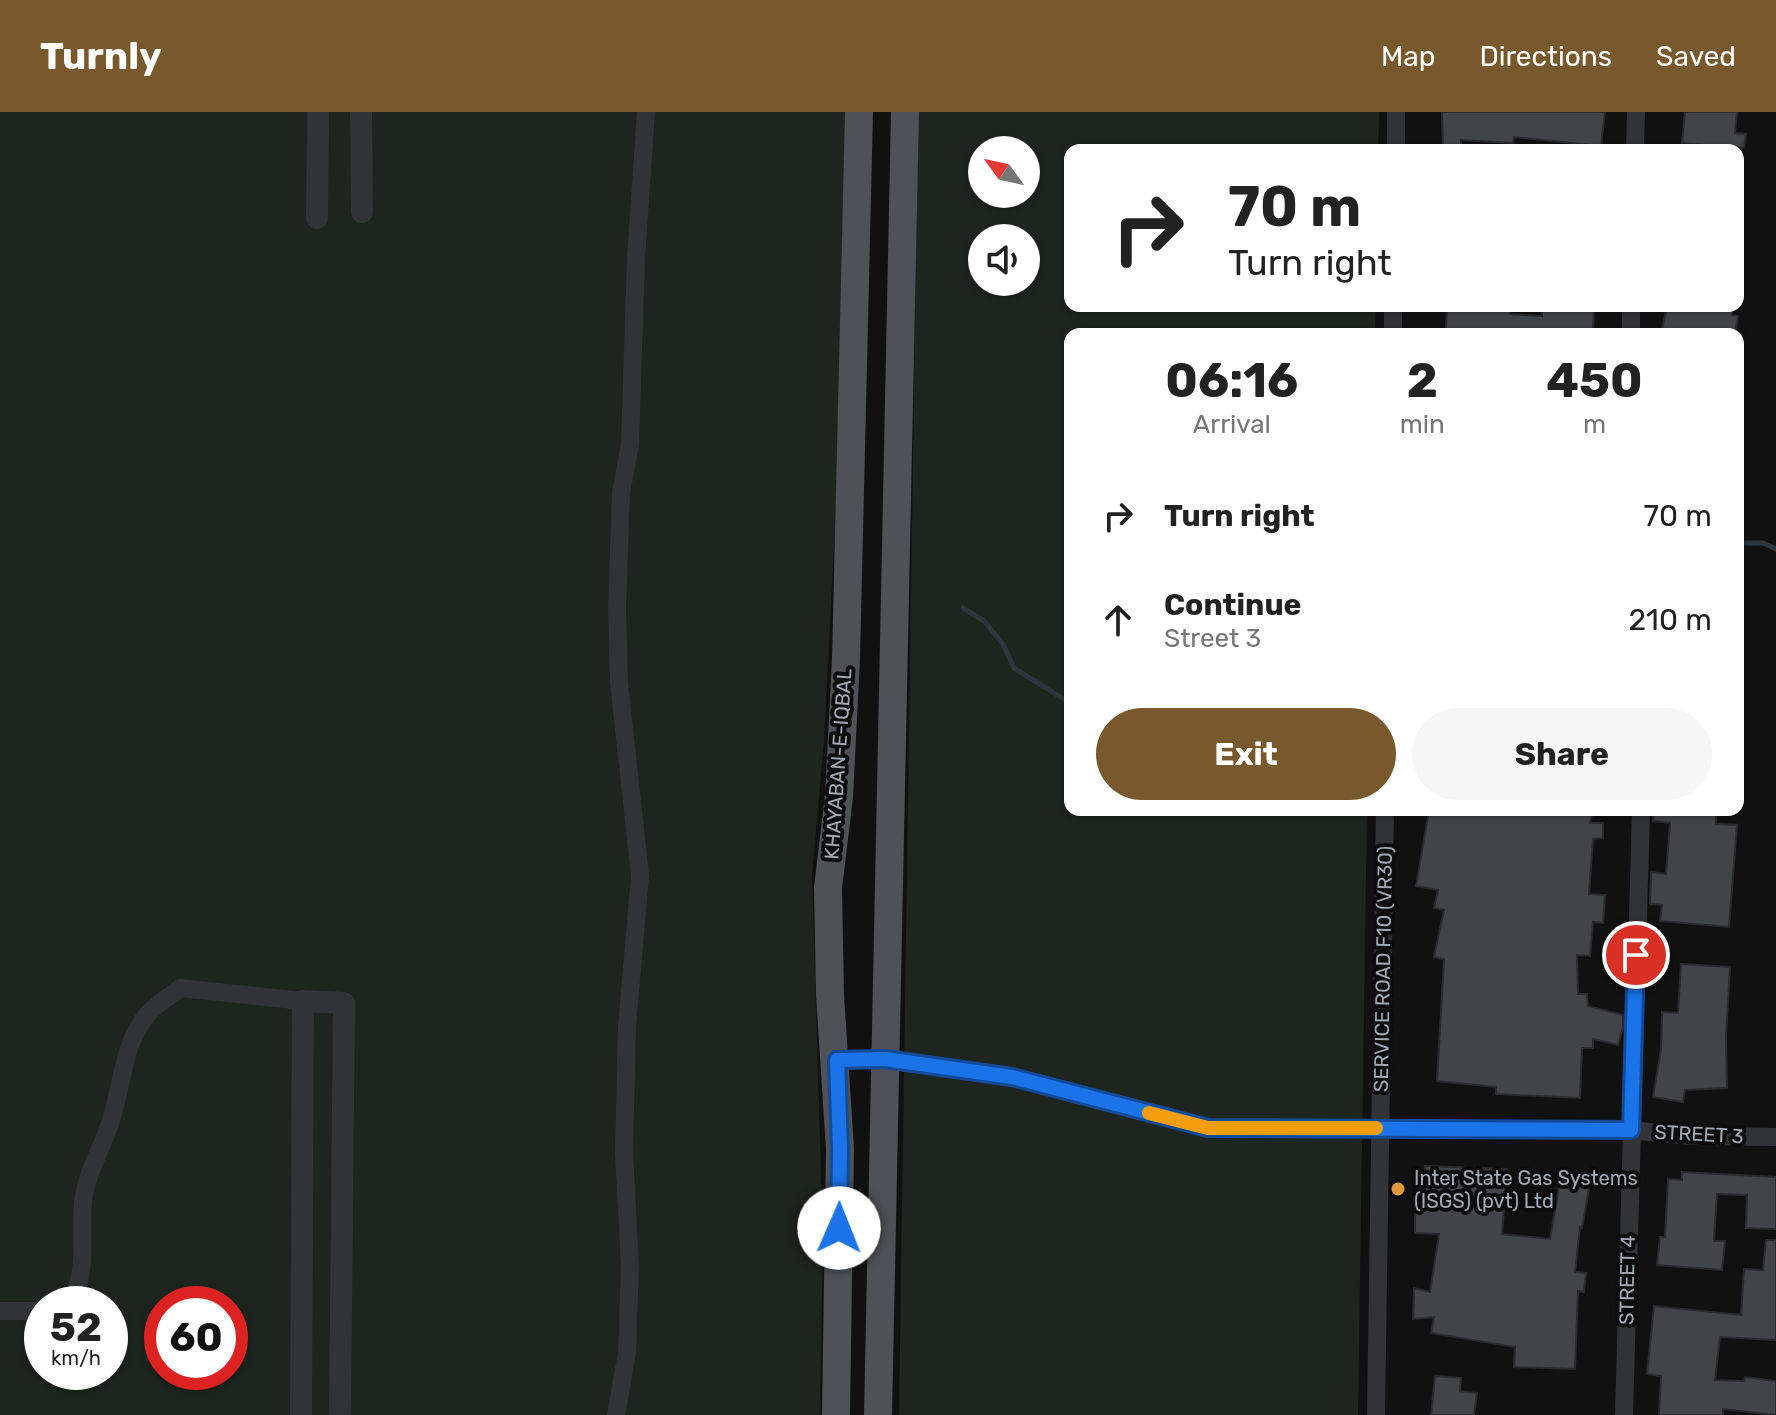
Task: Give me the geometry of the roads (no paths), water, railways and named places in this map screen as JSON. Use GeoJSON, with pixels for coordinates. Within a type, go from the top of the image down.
{"type":"FeatureCollection","features":[{"type":"Feature","properties":{"kind":"main road","name":"KHAYABAN-E-IQBAL"},"geometry":{"type":"LineString","coordinates":[[836,1415],[840,1149],[837,1060],[830,995],[828,888],[839,796],[846,659],[859,112]]}},
{"type":"Feature","properties":{"kind":"main road"},"geometry":{"type":"LineString","coordinates":[[878,1415],[905,112]]}},
{"type":"Feature","properties":{"kind":"street"},"geometry":{"type":"LineString","coordinates":[[317,218],[318,112]]}},
{"type":"Feature","properties":{"kind":"street"},"geometry":{"type":"LineString","coordinates":[[361,112],[362,212]]}},
{"type":"Feature","properties":{"kind":"street"},"geometry":{"type":"LineString","coordinates":[[616,1415],[627,1353],[630,1266],[624,1153],[627,1026],[640,876],[619,682],[617,608],[621,493],[630,444],[636,258],[646,112]]}},
{"type":"Feature","properties":{"kind":"street"},"geometry":{"type":"LineString","coordinates":[[1396,112],[1396,144]]}},
{"type":"Feature","properties":{"kind":"street"},"geometry":{"type":"LineString","coordinates":[[1635,144],[1636,112]]}},
{"type":"Feature","properties":{"kind":"street","name":"SERVICE ROAD F10 (VR30)"},"geometry":{"type":"LineString","coordinates":[[1376,1415],[1385,816]]}},
{"type":"Feature","properties":{"kind":"street","name":"STREET 4"},"geometry":{"type":"LineString","coordinates":[[1624,1415],[1641,816]]}},
{"type":"Feature","properties":{"kind":"street"},"geometry":{"type":"LineString","coordinates":[[78,1286],[85,1231],[83,1202],[111,1121],[124,1066],[146,1016],[180,988],[344,1003],[340,1415]]}},
{"type":"Feature","properties":{"kind":"street"},"geometry":{"type":"LineString","coordinates":[[301,1415],[303,1001]]}},
{"type":"Feature","properties":{"kind":"street","name":"STREET 3"},"geometry":{"type":"LineString","coordinates":[[837,1060],[885,1059],[1012,1077],[1208,1128],[1631,1130],[1690,1136],[1776,1137]]}},
{"type":"Feature","properties":{"kind":"street"},"geometry":{"type":"LineString","coordinates":[[0,1311],[24,1311]]}},
{"type":"Feature","properties":{"kind":"waterway"},"geometry":{"type":"LineString","coordinates":[[1744,543],[1763,543],[1776,549]]}},
{"type":"Feature","properties":{"kind":"waterway"},"geometry":{"type":"LineString","coordinates":[[963,608],[984,621],[1003,644],[1014,668],[1064,699]]}},
{"type":"Feature","properties":{"kind":"place","name":"Inter State Gas Systems (ISGS) (pvt) Ltd"},"geometry":{"type":"Point","coordinates":[1398,1189]}}]}
